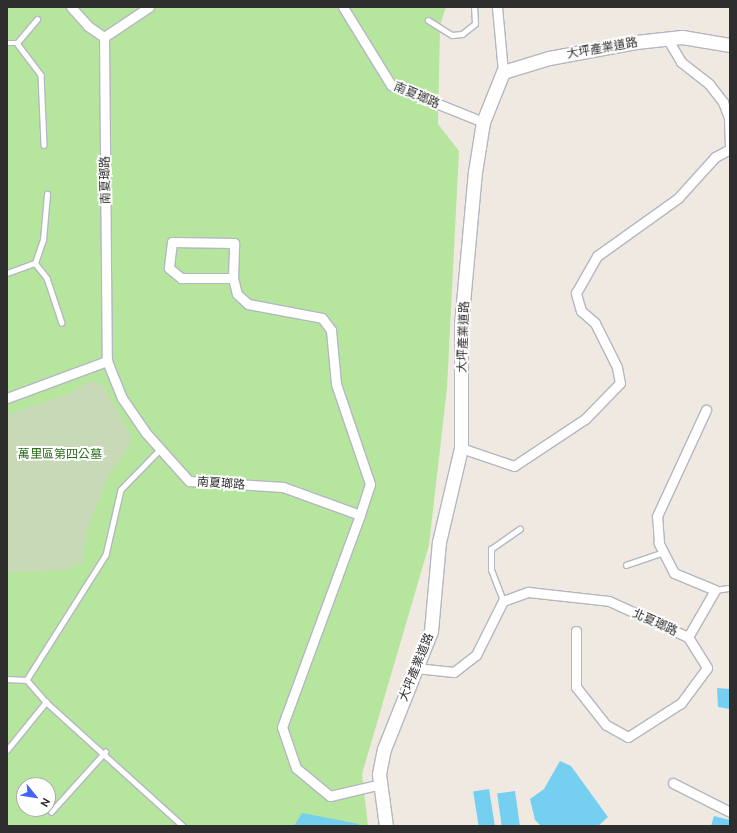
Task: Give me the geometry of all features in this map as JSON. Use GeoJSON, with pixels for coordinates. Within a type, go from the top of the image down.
{"type":"FeatureCollection","features":[{"type":"Feature","properties":{"kind":"street"},"geometry":{"type":"LineString","coordinates":[[71,7],[88,26],[104,38],[149,7]]}},
{"type":"Feature","properties":{"kind":"street","name":"南夏瑯路"},"geometry":{"type":"LineString","coordinates":[[344,7],[391,85],[483,122]]}},
{"type":"Feature","properties":{"kind":"street"},"geometry":{"type":"LineString","coordinates":[[498,7],[503,72]]}},
{"type":"Feature","properties":{"kind":"street","name":"大坪產業道路"},"geometry":{"type":"LineString","coordinates":[[386,826],[381,784],[384,749],[431,631],[439,542],[461,448],[461,324],[483,122],[503,72],[549,58],[636,42],[668,40],[682,37],[730,45]]}},
{"type":"Feature","properties":{"kind":"street","name":"南夏瑯路"},"geometry":{"type":"LineString","coordinates":[[104,38],[107,361],[122,398],[161,449],[189,481],[284,487],[360,516]]}},
{"type":"Feature","properties":{"kind":"street"},"geometry":{"type":"LineString","coordinates":[[461,448],[514,466],[585,419],[620,383],[617,368],[595,323],[581,311],[576,293],[596,256],[678,198],[715,157],[729,150],[729,118],[723,102],[709,84],[681,62],[668,40]]}},
{"type":"Feature","properties":{"kind":"street"},"geometry":{"type":"LineString","coordinates":[[233,278],[181,278],[169,268],[172,242],[234,243],[233,278],[237,294],[248,304],[322,318],[331,330],[336,384],[370,484],[360,516],[282,727],[296,768],[330,796],[381,784]]}},
{"type":"Feature","properties":{"kind":"street"},"geometry":{"type":"LineString","coordinates":[[7,398],[107,361]]}},
{"type":"Feature","properties":{"kind":"street"},"geometry":{"type":"LineString","coordinates":[[688,637],[715,590],[674,573],[664,552],[657,516],[706,410]]}},
{"type":"Feature","properties":{"kind":"street","name":"北夏瑯路"},"geometry":{"type":"LineString","coordinates":[[503,601],[528,592],[610,602],[688,637],[707,668],[682,703],[628,737],[606,725],[576,687],[576,631]]}},
{"type":"Feature","properties":{"kind":"street"},"geometry":{"type":"LineString","coordinates":[[416,668],[454,672],[476,655],[503,601]]}},
{"type":"Feature","properties":{"kind":"street"},"geometry":{"type":"LineString","coordinates":[[673,782],[730,812]]}},
{"type":"Feature","properties":{"kind":"lane"},"geometry":{"type":"LineString","coordinates":[[428,20],[452,35],[462,34],[475,24],[474,7]]}},
{"type":"Feature","properties":{"kind":"lane"},"geometry":{"type":"LineString","coordinates":[[17,43],[37,19]]}},
{"type":"Feature","properties":{"kind":"lane"},"geometry":{"type":"LineString","coordinates":[[7,43],[17,43]]}},
{"type":"Feature","properties":{"kind":"lane"},"geometry":{"type":"LineString","coordinates":[[17,43],[40,75],[44,145]]}},
{"type":"Feature","properties":{"kind":"lane"},"geometry":{"type":"LineString","coordinates":[[7,274],[35,263],[43,240],[47,194]]}},
{"type":"Feature","properties":{"kind":"lane"},"geometry":{"type":"LineString","coordinates":[[35,263],[47,278],[62,323]]}},
{"type":"Feature","properties":{"kind":"lane"},"geometry":{"type":"LineString","coordinates":[[27,680],[106,555],[121,490],[161,449]]}},
{"type":"Feature","properties":{"kind":"lane"},"geometry":{"type":"LineString","coordinates":[[503,601],[491,570],[491,549],[520,529]]}},
{"type":"Feature","properties":{"kind":"lane"},"geometry":{"type":"LineString","coordinates":[[626,565],[664,552]]}},
{"type":"Feature","properties":{"kind":"lane"},"geometry":{"type":"LineString","coordinates":[[715,590],[730,588]]}},
{"type":"Feature","properties":{"kind":"lane"},"geometry":{"type":"LineString","coordinates":[[7,680],[27,680],[46,702],[105,752],[183,826]]}},
{"type":"Feature","properties":{"kind":"lane"},"geometry":{"type":"LineString","coordinates":[[7,750],[46,702]]}},
{"type":"Feature","properties":{"kind":"lane"},"geometry":{"type":"LineString","coordinates":[[56,805],[105,752]]}},
{"type":"Feature","properties":{"kind":"green space"},"geometry":{"type":"Polygon","coordinates":[[[7,7],[446,7],[440,25],[438,124],[459,151],[447,388],[429,545],[362,774],[368,826],[7,826],[7,7]]]}},
{"type":"Feature","properties":{"kind":"green space","name":"萬里區第四公墓"},"geometry":{"type":"Polygon","coordinates":[[[90,381],[102,384],[131,436],[130,446],[109,475],[90,522],[83,553],[85,564],[76,563],[67,570],[7,573],[7,415],[68,394],[90,381]]]}},
{"type":"Feature","properties":{"kind":"water"},"geometry":{"type":"Polygon","coordinates":[[[717,688],[730,689],[730,709],[718,707],[717,688]]]}},
{"type":"Feature","properties":{"kind":"water"},"geometry":{"type":"Polygon","coordinates":[[[560,761],[571,766],[608,817],[598,826],[541,826],[535,820],[530,799],[544,789],[560,761]]]}},
{"type":"Feature","properties":{"kind":"water"},"geometry":{"type":"Polygon","coordinates":[[[489,789],[495,826],[479,826],[473,792],[489,789]]]}},
{"type":"Feature","properties":{"kind":"water"},"geometry":{"type":"Polygon","coordinates":[[[515,791],[520,826],[502,826],[497,794],[515,791]]]}},
{"type":"Feature","properties":{"kind":"water"},"geometry":{"type":"Polygon","coordinates":[[[302,813],[359,824],[359,826],[294,826],[302,813]]]}},
{"type":"Feature","properties":{"kind":"water"},"geometry":{"type":"Polygon","coordinates":[[[714,816],[730,820],[730,826],[711,826],[714,816]]]}}]}
